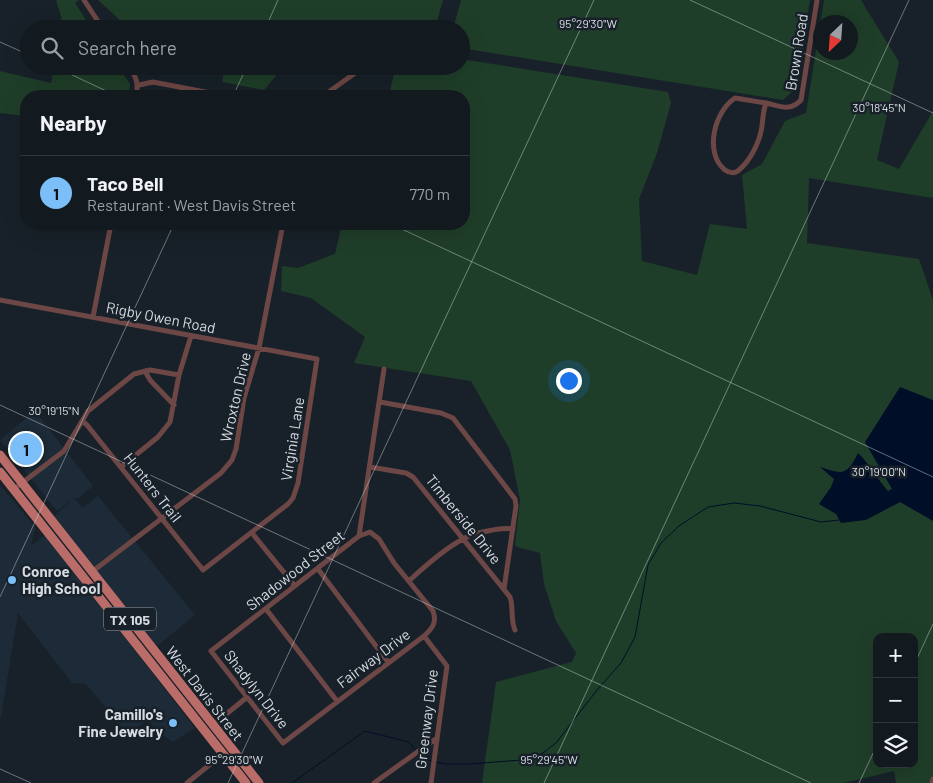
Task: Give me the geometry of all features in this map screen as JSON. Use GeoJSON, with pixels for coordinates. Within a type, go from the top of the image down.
{"type":"FeatureCollection","features":[{"type":"Feature","properties":{"kind":"main road","name":"West Davis Street"},"geometry":{"type":"LineString","coordinates":[[0,455],[258,783]]}},
{"type":"Feature","properties":{"kind":"main road","name":"West Davis Street"},"geometry":{"type":"LineString","coordinates":[[0,472],[246,783]]}},
{"type":"Feature","properties":{"kind":"main road"},"geometry":{"type":"LineString","coordinates":[[64,552],[72,557],[104,596],[108,599],[113,598]]}},
{"type":"Feature","properties":{"kind":"main road"},"geometry":{"type":"LineString","coordinates":[[134,641],[141,641],[165,670],[172,674]]}},
{"type":"Feature","properties":{"kind":"main road"},"geometry":{"type":"LineString","coordinates":[[176,694],[183,697],[204,724],[213,725]]}},
{"type":"Feature","properties":{"kind":"main road"},"geometry":{"type":"LineString","coordinates":[[223,754],[226,752],[230,753],[252,780],[258,783]]}},
{"type":"Feature","properties":{"kind":"street"},"geometry":{"type":"LineString","coordinates":[[84,0],[97,20]]}},
{"type":"Feature","properties":{"kind":"street","name":"Brown Road"},"geometry":{"type":"LineString","coordinates":[[766,103],[757,145],[739,171],[734,173],[728,172],[714,157],[713,141],[719,120],[727,105],[735,98],[766,103],[788,108],[795,106],[801,100],[817,0]]}},
{"type":"Feature","properties":{"kind":"street"},"geometry":{"type":"LineString","coordinates":[[134,75],[139,85],[138,90]]}},
{"type":"Feature","properties":{"kind":"street"},"geometry":{"type":"LineString","coordinates":[[331,90],[352,75]]}},
{"type":"Feature","properties":{"kind":"street"},"geometry":{"type":"LineString","coordinates":[[139,85],[153,82],[195,90]]}},
{"type":"Feature","properties":{"kind":"street"},"geometry":{"type":"LineString","coordinates":[[92,317],[110,230]]}},
{"type":"Feature","properties":{"kind":"street","name":"Wroxton Drive"},"geometry":{"type":"LineString","coordinates":[[93,571],[220,473],[232,460],[236,449],[244,398],[259,348],[282,230]]}},
{"type":"Feature","properties":{"kind":"street","name":"Rigby Owen Road"},"geometry":{"type":"LineString","coordinates":[[0,300],[317,359]]}},
{"type":"Feature","properties":{"kind":"street"},"geometry":{"type":"LineString","coordinates":[[121,467],[158,437],[170,422],[179,375],[191,336]]}},
{"type":"Feature","properties":{"kind":"street","name":"Virginia Lane"},"geometry":{"type":"LineString","coordinates":[[204,570],[288,504],[297,490],[317,359]]}},
{"type":"Feature","properties":{"kind":"street","name":"Shadowood Street"},"geometry":{"type":"LineString","coordinates":[[211,651],[359,536],[384,369]]}},
{"type":"Feature","properties":{"kind":"street"},"geometry":{"type":"LineString","coordinates":[[14,489],[64,450],[88,411],[134,374],[150,370],[179,375]]}},
{"type":"Feature","properties":{"kind":"street"},"geometry":{"type":"LineString","coordinates":[[145,371],[150,380],[174,405]]}},
{"type":"Feature","properties":{"kind":"street"},"geometry":{"type":"LineString","coordinates":[[380,402],[442,413],[453,418],[516,499],[504,589],[512,603],[514,630]]}},
{"type":"Feature","properties":{"kind":"street","name":"Hunters Trail"},"geometry":{"type":"LineString","coordinates":[[82,421],[204,570]]}},
{"type":"Feature","properties":{"kind":"street","name":"Timberside Drive"},"geometry":{"type":"LineString","coordinates":[[370,467],[406,473],[414,477],[504,589]]}},
{"type":"Feature","properties":{"kind":"street"},"geometry":{"type":"LineString","coordinates":[[359,536],[370,532],[375,535],[394,562],[410,580],[463,538],[507,528],[513,529]]}},
{"type":"Feature","properties":{"kind":"street"},"geometry":{"type":"LineString","coordinates":[[252,533],[295,586]]}},
{"type":"Feature","properties":{"kind":"street"},"geometry":{"type":"LineString","coordinates":[[318,569],[388,662]]}},
{"type":"Feature","properties":{"kind":"street","name":"Fairway Drive"},"geometry":{"type":"LineString","coordinates":[[283,743],[429,632],[436,619],[433,611],[410,580]]}},
{"type":"Feature","properties":{"kind":"street"},"geometry":{"type":"LineString","coordinates":[[266,609],[336,701]]}},
{"type":"Feature","properties":{"kind":"street","name":"Greenway Drive"},"geometry":{"type":"LineString","coordinates":[[424,636],[448,666],[430,783]]}},
{"type":"Feature","properties":{"kind":"street","name":"Shadylyn Drive"},"geometry":{"type":"LineString","coordinates":[[211,651],[283,743]]}},
{"type":"Feature","properties":{"kind":"street"},"geometry":{"type":"LineString","coordinates":[[213,725],[246,698]]}},
{"type":"Feature","properties":{"kind":"street"},"geometry":{"type":"LineString","coordinates":[[374,783],[437,738]]}},
{"type":"Feature","properties":{"kind":"street"},"geometry":{"type":"LineString","coordinates":[[187,783],[223,754]]}},
{"type":"Feature","properties":{"kind":"street"},"geometry":{"type":"LineString","coordinates":[[932,783],[933,778]]}},
{"type":"Feature","properties":{"kind":"shaded area"},"geometry":{"type":"Polygon","coordinates":[[[35,411],[93,486],[77,499],[74,498],[83,508],[98,496],[195,615],[157,646],[54,517],[71,500],[57,511],[0,440],[35,411]]]}},
{"type":"Feature","properties":{"kind":"shaded area"},"geometry":{"type":"Polygon","coordinates":[[[0,485],[35,527],[31,546],[45,535],[195,728],[173,742],[156,730],[148,719],[131,733],[126,732],[86,684],[72,683],[18,613],[0,716],[0,485]]]}},
{"type":"Feature","properties":{"kind":"green space"},"geometry":{"type":"Polygon","coordinates":[[[56,0],[79,0],[75,3],[86,20],[62,20],[56,0]]]}},
{"type":"Feature","properties":{"kind":"green space"},"geometry":{"type":"Polygon","coordinates":[[[98,0],[443,0],[437,20],[120,20],[98,0]]]}},
{"type":"Feature","properties":{"kind":"green space"},"geometry":{"type":"Polygon","coordinates":[[[461,0],[810,0],[796,88],[783,100],[470,49],[470,20],[455,20],[461,0]]]}},
{"type":"Feature","properties":{"kind":"green space"},"geometry":{"type":"Polygon","coordinates":[[[824,0],[861,0],[899,62],[877,160],[899,169],[933,111],[933,198],[809,178],[807,243],[919,259],[933,300],[933,783],[896,783],[894,771],[843,783],[482,783],[496,682],[572,662],[576,653],[556,621],[544,584],[540,553],[515,545],[520,500],[510,450],[471,381],[354,363],[365,337],[311,298],[281,291],[282,266],[298,268],[335,254],[341,230],[470,230],[470,90],[390,90],[394,75],[470,75],[470,60],[668,92],[671,103],[657,153],[639,199],[642,261],[697,275],[710,224],[747,229],[742,175],[762,164],[785,121],[806,113],[814,60],[858,60],[858,15],[821,15],[824,0]]]}},
{"type":"Feature","properties":{"kind":"green space"},"geometry":{"type":"Polygon","coordinates":[[[0,71],[51,83],[52,75],[124,75],[130,84],[130,90],[20,90],[20,115],[0,113],[0,71]]]}},
{"type":"Feature","properties":{"kind":"green space"},"geometry":{"type":"Polygon","coordinates":[[[223,75],[276,75],[264,90],[222,82],[223,75]]]}},
{"type":"Feature","properties":{"kind":"water"},"geometry":{"type":"Polygon","coordinates":[[[900,387],[933,400],[933,521],[900,502],[866,520],[841,523],[836,514],[819,504],[831,487],[834,479],[820,467],[840,472],[844,471],[851,466],[858,453],[888,491],[892,489],[865,442],[900,387]]]}},
{"type":"Feature","properties":{"kind":"waterway"},"geometry":{"type":"LineString","coordinates":[[436,762],[470,764],[521,760],[543,753],[556,743],[597,690],[621,663],[635,637],[648,565],[661,543],[679,526],[708,507],[734,503],[760,506],[821,522],[839,520]]}},
{"type":"Feature","properties":{"kind":"waterway"},"geometry":{"type":"LineString","coordinates":[[292,783],[365,731],[409,742],[416,751]]}},
{"type":"Feature","properties":{"kind":"waterway"},"geometry":{"type":"LineString","coordinates":[[419,754],[422,758],[432,761]]}},
{"type":"Feature","properties":{"kind":"place","name":"Taco Bell"},"geometry":{"type":"Point","coordinates":[26,449]}},
{"type":"Feature","properties":{"kind":"place","name":"Conroe High School"},"geometry":{"type":"Point","coordinates":[12,580]}},
{"type":"Feature","properties":{"kind":"place","name":"Camillo's Fine Jewelry"},"geometry":{"type":"Point","coordinates":[173,723]}}]}
